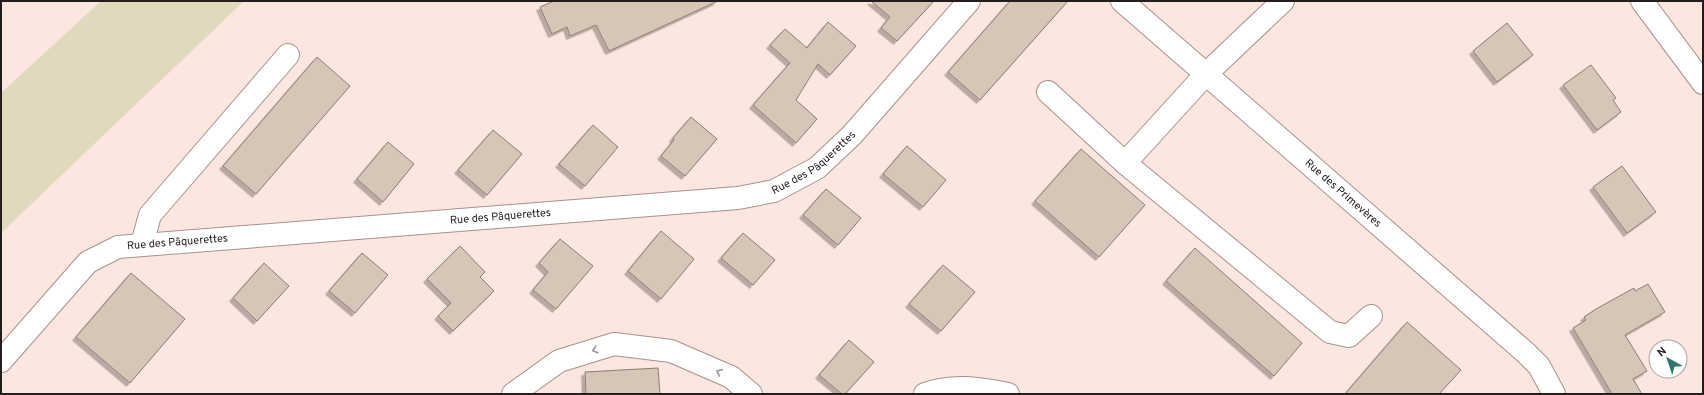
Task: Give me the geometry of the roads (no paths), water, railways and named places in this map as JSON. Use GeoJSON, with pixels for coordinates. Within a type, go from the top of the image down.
{"type":"FeatureCollection","features":[{"type":"Feature","properties":{"kind":"street","name":"Rue des Pâquerettes"},"geometry":{"type":"LineString","coordinates":[[1,361],[88,262],[118,247],[738,198],[774,191],[817,168],[852,135],[969,1]]}},
{"type":"Feature","properties":{"kind":"street","name":"Rue des Primevères"},"geometry":{"type":"LineString","coordinates":[[1122,1],[1526,353],[1539,366],[1554,394]]}},
{"type":"Feature","properties":{"kind":"street"},"geometry":{"type":"LineString","coordinates":[[1125,163],[1206,74],[1284,1]]}},
{"type":"Feature","properties":{"kind":"street"},"geometry":{"type":"LineString","coordinates":[[1642,1],[1703,83]]}},
{"type":"Feature","properties":{"kind":"street"},"geometry":{"type":"LineString","coordinates":[[142,244],[150,215],[288,55]]}},
{"type":"Feature","properties":{"kind":"street"},"geometry":{"type":"LineString","coordinates":[[1048,92],[1125,163],[1330,332],[1349,336],[1371,316]]}},
{"type":"Feature","properties":{"kind":"street"},"geometry":{"type":"LineString","coordinates":[[513,394],[559,361],[614,344],[671,351],[731,378],[750,394]]}},
{"type":"Feature","properties":{"kind":"street"},"geometry":{"type":"LineString","coordinates":[[925,394],[939,389],[979,388],[1008,394]]}}]}
